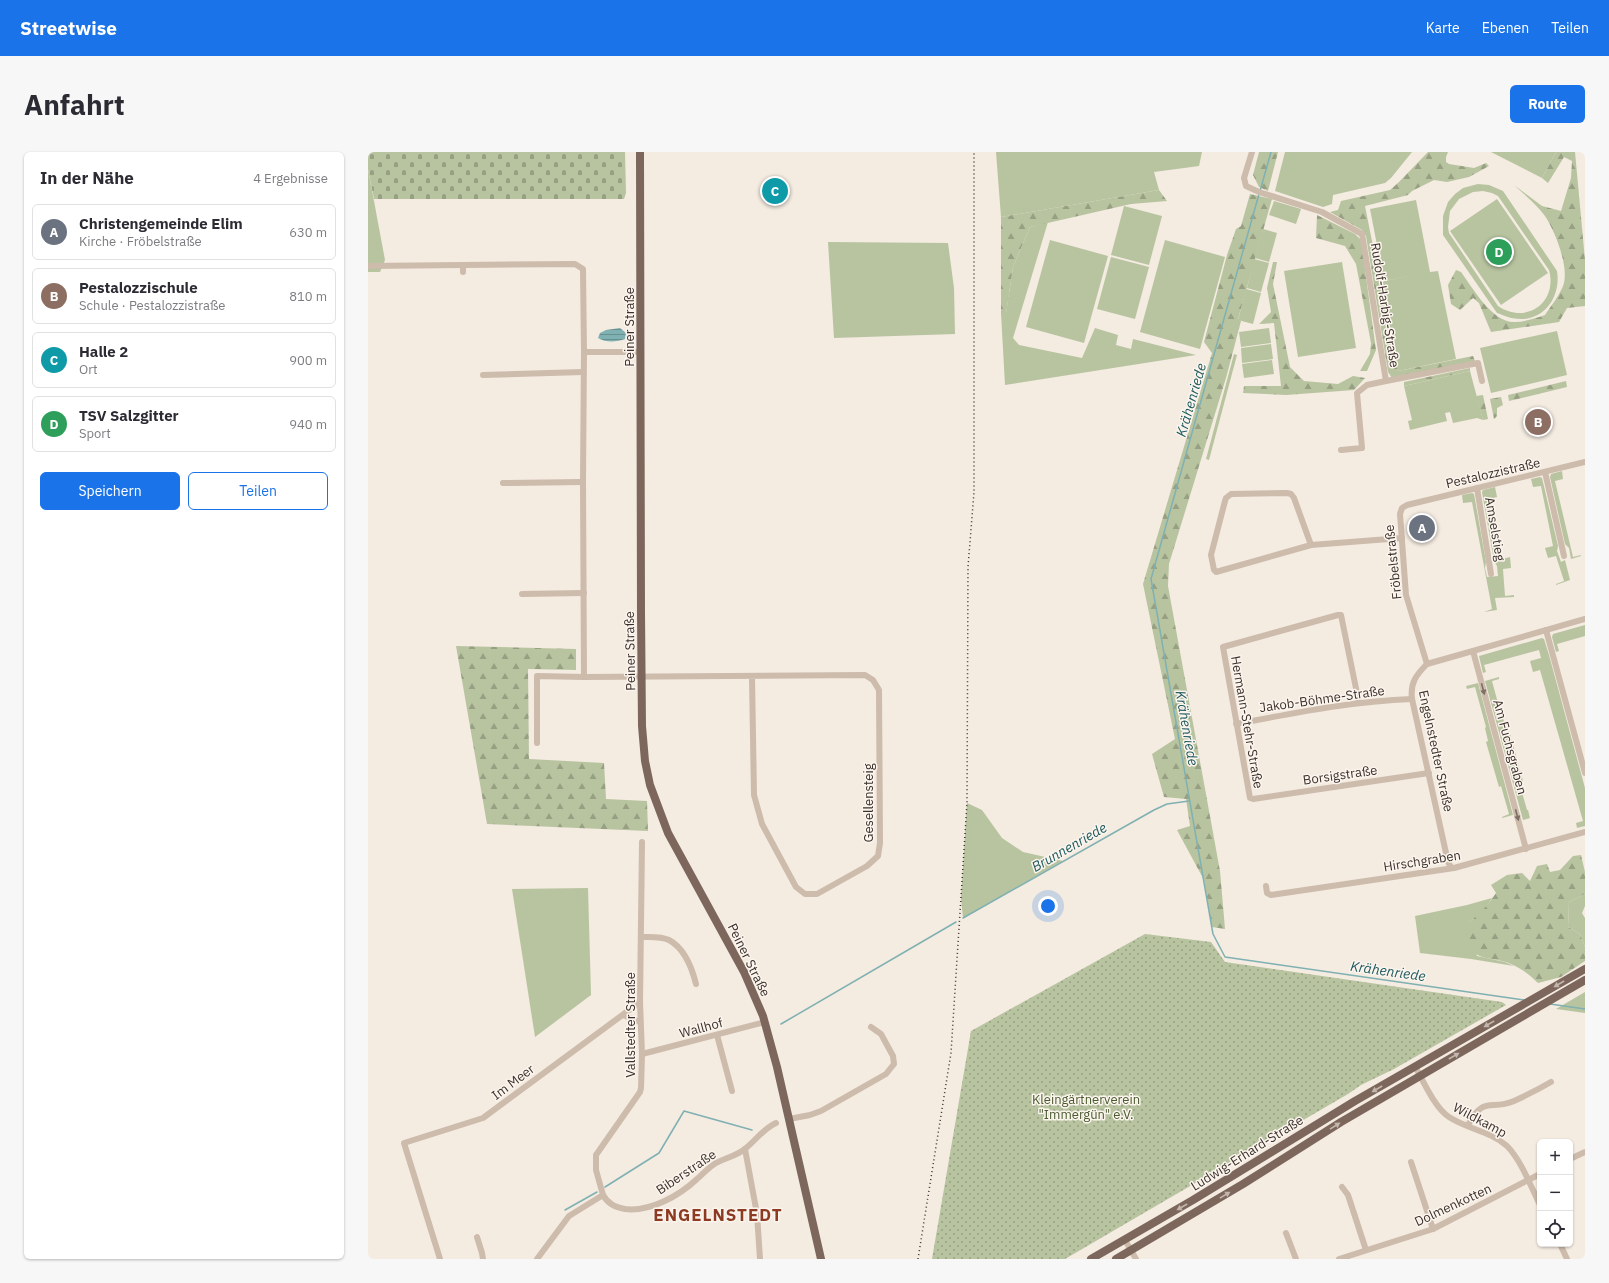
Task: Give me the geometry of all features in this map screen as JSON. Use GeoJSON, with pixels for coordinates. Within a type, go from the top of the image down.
{"type":"FeatureCollection","features":[{"type":"Feature","properties":{"kind":"main road","name":"Peiner Straße"},"geometry":{"type":"LineString","coordinates":[[640,152],[641,597],[643,745],[650,785],[660,816],[684,865],[744,972],[765,1022],[777,1067],[821,1259]]}},
{"type":"Feature","properties":{"kind":"main road","name":"Ludwig-Erhard-Straße"},"geometry":{"type":"LineString","coordinates":[[1091,1259],[1193,1200],[1415,1066],[1585,969]]}},
{"type":"Feature","properties":{"kind":"main road","name":"Ludwig-Erhard-Straße"},"geometry":{"type":"LineString","coordinates":[[1116,1259],[1243,1184],[1341,1122],[1585,980]]}},
{"type":"Feature","properties":{"kind":"street","name":"Rudolf-Harbig-Straße"},"geometry":{"type":"LineString","coordinates":[[1252,152],[1244,178],[1244,183],[1246,186],[1322,212],[1362,234],[1386,381],[1478,362],[1482,381]]}},
{"type":"Feature","properties":{"kind":"street"},"geometry":{"type":"LineString","coordinates":[[368,266],[576,264],[583,269],[584,352],[582,482],[584,678]]}},
{"type":"Feature","properties":{"kind":"street"},"geometry":{"type":"LineString","coordinates":[[463,265],[463,272]]}},
{"type":"Feature","properties":{"kind":"street"},"geometry":{"type":"LineString","coordinates":[[584,352],[641,352]]}},
{"type":"Feature","properties":{"kind":"street"},"geometry":{"type":"LineString","coordinates":[[483,375],[583,372]]}},
{"type":"Feature","properties":{"kind":"street"},"geometry":{"type":"LineString","coordinates":[[1341,450],[1362,448],[1357,393],[1367,384],[1386,381]]}},
{"type":"Feature","properties":{"kind":"street","name":"Pestalozzistraße"},"geometry":{"type":"LineString","coordinates":[[1407,504],[1585,462]]}},
{"type":"Feature","properties":{"kind":"street"},"geometry":{"type":"LineString","coordinates":[[1544,472],[1564,556]]}},
{"type":"Feature","properties":{"kind":"street"},"geometry":{"type":"LineString","coordinates":[[504,483],[582,482]]}},
{"type":"Feature","properties":{"kind":"street","name":"Amselstieg"},"geometry":{"type":"LineString","coordinates":[[1477,488],[1492,574]]}},
{"type":"Feature","properties":{"kind":"street"},"geometry":{"type":"LineString","coordinates":[[1311,545],[1294,498],[1291,494],[1231,494],[1225,501],[1211,555],[1214,570],[1216,572],[1311,545],[1402,538]]}},
{"type":"Feature","properties":{"kind":"street","name":"Fröbelstraße"},"geometry":{"type":"LineString","coordinates":[[1407,504],[1402,508],[1400,514],[1406,595],[1427,664]]}},
{"type":"Feature","properties":{"kind":"street"},"geometry":{"type":"LineString","coordinates":[[522,594],[584,593]]}},
{"type":"Feature","properties":{"kind":"street","name":"Hermann-Stehr-Straße"},"geometry":{"type":"LineString","coordinates":[[1253,799],[1248,795],[1223,648],[1311,622],[1341,615],[1359,703]]}},
{"type":"Feature","properties":{"kind":"street"},"geometry":{"type":"LineString","coordinates":[[1427,664],[1585,619]]}},
{"type":"Feature","properties":{"kind":"street"},"geometry":{"type":"LineString","coordinates":[[1546,630],[1585,773]]}},
{"type":"Feature","properties":{"kind":"street","name":"Am Fuchsgraben"},"geometry":{"type":"LineString","coordinates":[[1473,652],[1526,848]]}},
{"type":"Feature","properties":{"kind":"street","name":"Engelnstedter Straße"},"geometry":{"type":"LineString","coordinates":[[1427,664],[1414,679],[1412,685],[1412,699],[1430,773],[1448,862],[1451,867]]}},
{"type":"Feature","properties":{"kind":"street","name":"Gesellensteig"},"geometry":{"type":"LineString","coordinates":[[537,743],[537,676],[584,678],[865,675],[873,680],[879,690],[880,843],[878,856],[867,866],[817,894],[805,894],[796,886],[762,824],[754,795],[752,677]]}},
{"type":"Feature","properties":{"kind":"street","name":"Jakob-Böhme-Straße"},"geometry":{"type":"LineString","coordinates":[[1236,724],[1304,711],[1359,703],[1412,699]]}},
{"type":"Feature","properties":{"kind":"street","name":"Borsigstraße"},"geometry":{"type":"LineString","coordinates":[[1253,799],[1430,773]]}},
{"type":"Feature","properties":{"kind":"street","name":"Hirschgraben"},"geometry":{"type":"LineString","coordinates":[[1266,886],[1267,893],[1271,895],[1475,863],[1585,832]]}},
{"type":"Feature","properties":{"kind":"street","name":"Vallstedter Straße"},"geometry":{"type":"LineString","coordinates":[[603,1194],[596,1170],[596,1155],[640,1092],[641,1088],[642,1054],[640,1002],[642,842]]}},
{"type":"Feature","properties":{"kind":"street"},"geometry":{"type":"LineString","coordinates":[[641,937],[653,937],[668,940],[681,950],[693,972],[696,984]]}},
{"type":"Feature","properties":{"kind":"street","name":"Im Meer"},"geometry":{"type":"LineString","coordinates":[[440,1259],[404,1143],[484,1118],[640,1002]]}},
{"type":"Feature","properties":{"kind":"street"},"geometry":{"type":"LineString","coordinates":[[623,1015],[640,1022]]}},
{"type":"Feature","properties":{"kind":"street","name":"Wallhof"},"geometry":{"type":"LineString","coordinates":[[642,1054],[765,1022]]}},
{"type":"Feature","properties":{"kind":"street"},"geometry":{"type":"LineString","coordinates":[[789,1119],[810,1115],[821,1111],[886,1074],[894,1064],[893,1056],[881,1034],[871,1027]]}},
{"type":"Feature","properties":{"kind":"street"},"geometry":{"type":"LineString","coordinates":[[717,1035],[732,1091]]}},
{"type":"Feature","properties":{"kind":"street"},"geometry":{"type":"LineString","coordinates":[[1415,1066],[1420,1076]]}},
{"type":"Feature","properties":{"kind":"street","name":"Wildkamp"},"geometry":{"type":"LineString","coordinates":[[1420,1076],[1441,1109],[1448,1117],[1497,1139],[1506,1146],[1514,1155],[1537,1199]]}},
{"type":"Feature","properties":{"kind":"street"},"geometry":{"type":"LineString","coordinates":[[1468,1125],[1479,1109],[1485,1106],[1513,1102],[1551,1082]]}},
{"type":"Feature","properties":{"kind":"street","name":"Biberstraße"},"geometry":{"type":"LineString","coordinates":[[603,1194],[606,1200],[618,1208],[629,1209],[653,1207],[689,1186],[715,1163],[746,1149],[768,1126],[776,1123]]}},
{"type":"Feature","properties":{"kind":"street"},"geometry":{"type":"LineString","coordinates":[[746,1149],[758,1214],[760,1259]]}},
{"type":"Feature","properties":{"kind":"street"},"geometry":{"type":"LineString","coordinates":[[1573,1158],[1585,1152]]}},
{"type":"Feature","properties":{"kind":"street"},"geometry":{"type":"LineString","coordinates":[[1411,1162],[1433,1229]]}},
{"type":"Feature","properties":{"kind":"street","name":"Dolmenkotten"},"geometry":{"type":"LineString","coordinates":[[1339,1259],[1433,1229],[1538,1175]]}},
{"type":"Feature","properties":{"kind":"street"},"geometry":{"type":"LineString","coordinates":[[1342,1186],[1348,1195],[1366,1250]]}},
{"type":"Feature","properties":{"kind":"street"},"geometry":{"type":"LineString","coordinates":[[537,1259],[569,1216],[603,1194]]}},
{"type":"Feature","properties":{"kind":"street"},"geometry":{"type":"LineString","coordinates":[[1286,1233],[1296,1259]]}},
{"type":"Feature","properties":{"kind":"street"},"geometry":{"type":"LineString","coordinates":[[477,1237],[483,1259]]}},
{"type":"Feature","properties":{"kind":"street"},"geometry":{"type":"LineString","coordinates":[[1125,1240],[1136,1259]]}},
{"type":"Feature","properties":{"kind":"street"},"geometry":{"type":"LineString","coordinates":[[1561,1247],[1567,1259]]}},
{"type":"Feature","properties":{"kind":"green space"},"geometry":{"type":"Polygon","coordinates":[[[368,152],[625,152],[626,193],[624,199],[374,199],[368,169],[368,152]]]}},
{"type":"Feature","properties":{"kind":"green space"},"geometry":{"type":"Polygon","coordinates":[[[996,152],[1202,152],[1199,166],[1154,172],[1159,190],[1001,217],[996,152]]]}},
{"type":"Feature","properties":{"kind":"green space"},"geometry":{"type":"Polygon","coordinates":[[[1259,152],[1278,152],[1268,191],[1259,187],[1253,175],[1259,152]]]}},
{"type":"Feature","properties":{"kind":"green space"},"geometry":{"type":"Polygon","coordinates":[[[1285,152],[1412,152],[1391,178],[1385,183],[1333,195],[1332,204],[1323,207],[1275,191],[1285,152]]]}},
{"type":"Feature","properties":{"kind":"green space"},"geometry":{"type":"Polygon","coordinates":[[[1428,152],[1448,152],[1446,162],[1449,164],[1474,168],[1486,163],[1489,166],[1469,177],[1447,182],[1434,180],[1412,191],[1408,195],[1365,206],[1398,371],[1473,356],[1475,361],[1392,378],[1388,372],[1366,236],[1362,230],[1330,212],[1338,210],[1341,201],[1390,190],[1428,152]]]}},
{"type":"Feature","properties":{"kind":"green space"},"geometry":{"type":"Polygon","coordinates":[[[1491,152],[1556,152],[1542,178],[1491,152]]]}},
{"type":"Feature","properties":{"kind":"green space"},"geometry":{"type":"Polygon","coordinates":[[[1556,152],[1575,152],[1585,260],[1585,306],[1567,308],[1559,322],[1491,332],[1479,303],[1473,298],[1460,310],[1451,304],[1448,285],[1456,270],[1461,272],[1477,295],[1491,311],[1507,321],[1515,322],[1530,320],[1545,315],[1563,286],[1565,270],[1563,260],[1557,240],[1545,216],[1514,185],[1542,206],[1561,211],[1571,178],[1572,161],[1564,157],[1548,183],[1542,178],[1556,152]]]}},
{"type":"Feature","properties":{"kind":"green space"},"geometry":{"type":"Polygon","coordinates":[[[368,169],[385,260],[380,272],[368,272],[368,169]]]}},
{"type":"Feature","properties":{"kind":"green space"},"geometry":{"type":"Polygon","coordinates":[[[1478,184],[1489,185],[1503,191],[1557,271],[1557,289],[1554,297],[1550,304],[1538,315],[1530,318],[1518,319],[1497,313],[1443,235],[1443,216],[1448,202],[1463,188],[1478,184]],[[1483,191],[1473,192],[1459,199],[1450,211],[1448,227],[1449,233],[1498,306],[1509,311],[1519,313],[1529,312],[1537,308],[1544,301],[1549,292],[1551,282],[1549,270],[1498,196],[1483,191]]]}},
{"type":"Feature","properties":{"kind":"green space"},"geometry":{"type":"Polygon","coordinates":[[[1159,190],[1167,201],[1131,204],[1030,227],[1013,267],[1006,314],[1001,313],[1001,217],[1159,190]]]}},
{"type":"Feature","properties":{"kind":"green space"},"geometry":{"type":"Polygon","coordinates":[[[1250,194],[1272,199],[1238,319],[1241,321],[1226,378],[1169,564],[1168,586],[1220,871],[1225,929],[1212,927],[1204,880],[1177,830],[1190,826],[1186,799],[1164,797],[1152,754],[1175,739],[1143,584],[1212,353],[1204,342],[1227,255],[1236,229],[1241,226],[1250,194]]]}},
{"type":"Feature","properties":{"kind":"green space"},"geometry":{"type":"Polygon","coordinates":[[[1497,199],[1548,273],[1501,305],[1450,231],[1497,199]]]}},
{"type":"Feature","properties":{"kind":"green space"},"geometry":{"type":"Polygon","coordinates":[[[1416,200],[1430,272],[1438,271],[1456,359],[1398,371],[1380,282],[1414,275],[1384,281],[1370,209],[1416,200]]]}},
{"type":"Feature","properties":{"kind":"green space"},"geometry":{"type":"Polygon","coordinates":[[[1274,201],[1301,209],[1296,224],[1269,215],[1274,201]]]}},
{"type":"Feature","properties":{"kind":"green space"},"geometry":{"type":"Polygon","coordinates":[[[1124,206],[1162,216],[1149,265],[1111,255],[1124,206]]]}},
{"type":"Feature","properties":{"kind":"green space"},"geometry":{"type":"Polygon","coordinates":[[[1317,215],[1355,234],[1361,240],[1376,350],[1367,371],[1360,371],[1370,354],[1371,343],[1356,264],[1345,246],[1316,238],[1317,215]]]}},
{"type":"Feature","properties":{"kind":"green space"},"geometry":{"type":"Polygon","coordinates":[[[1048,222],[1013,338],[1019,345],[1082,358],[1095,328],[1118,335],[1116,345],[1131,349],[1133,339],[1196,355],[1005,385],[1001,313],[1006,313],[1013,267],[1030,227],[1048,222]]]}},
{"type":"Feature","properties":{"kind":"green space"},"geometry":{"type":"Polygon","coordinates":[[[1263,229],[1277,233],[1269,262],[1255,258],[1263,229]]]}},
{"type":"Feature","properties":{"kind":"green space"},"geometry":{"type":"Polygon","coordinates":[[[1050,240],[1108,256],[1084,343],[1026,327],[1050,240]]]}},
{"type":"Feature","properties":{"kind":"green space"},"geometry":{"type":"Polygon","coordinates":[[[1165,240],[1225,257],[1200,349],[1140,332],[1165,240]]]}},
{"type":"Feature","properties":{"kind":"green space"},"geometry":{"type":"Polygon","coordinates":[[[828,242],[948,243],[954,288],[955,334],[834,338],[828,242]]]}},
{"type":"Feature","properties":{"kind":"green space"},"geometry":{"type":"Polygon","coordinates":[[[1111,257],[1149,267],[1135,319],[1097,309],[1111,257]]]}},
{"type":"Feature","properties":{"kind":"green space"},"geometry":{"type":"Polygon","coordinates":[[[1254,259],[1269,263],[1261,292],[1247,288],[1254,259]]]}},
{"type":"Feature","properties":{"kind":"green space"},"geometry":{"type":"Polygon","coordinates":[[[1273,262],[1277,262],[1273,284],[1290,367],[1304,381],[1338,384],[1353,376],[1365,378],[1354,390],[1286,395],[1243,393],[1244,386],[1281,386],[1274,323],[1259,324],[1271,312],[1267,288],[1273,262]]]}},
{"type":"Feature","properties":{"kind":"green space"},"geometry":{"type":"Polygon","coordinates":[[[1342,262],[1356,348],[1298,357],[1284,271],[1342,262]]]}},
{"type":"Feature","properties":{"kind":"green space"},"geometry":{"type":"Polygon","coordinates":[[[1246,289],[1261,293],[1253,324],[1238,320],[1246,289]]]}},
{"type":"Feature","properties":{"kind":"green space"},"geometry":{"type":"Polygon","coordinates":[[[1269,328],[1271,343],[1241,347],[1239,332],[1269,328]]]}},
{"type":"Feature","properties":{"kind":"green space"},"geometry":{"type":"Polygon","coordinates":[[[1557,331],[1567,375],[1491,393],[1480,348],[1557,331]]]}},
{"type":"Feature","properties":{"kind":"green space"},"geometry":{"type":"Polygon","coordinates":[[[1271,344],[1273,359],[1242,363],[1241,348],[1271,344]]]}},
{"type":"Feature","properties":{"kind":"green space"},"geometry":{"type":"Polygon","coordinates":[[[1234,354],[1237,355],[1209,460],[1206,459],[1234,354]]]}},
{"type":"Feature","properties":{"kind":"green space"},"geometry":{"type":"Polygon","coordinates":[[[1272,360],[1274,374],[1244,378],[1242,364],[1272,360]]]}},
{"type":"Feature","properties":{"kind":"green space"},"geometry":{"type":"Polygon","coordinates":[[[1470,368],[1470,371],[1404,386],[1404,382],[1470,368]]]}},
{"type":"Feature","properties":{"kind":"green space"},"geometry":{"type":"Polygon","coordinates":[[[1470,371],[1483,420],[1477,418],[1453,423],[1450,412],[1445,413],[1447,421],[1410,430],[1408,421],[1412,420],[1404,386],[1470,371]]]}},
{"type":"Feature","properties":{"kind":"green space"},"geometry":{"type":"Polygon","coordinates":[[[1566,381],[1567,387],[1509,401],[1508,395],[1566,381]]]}},
{"type":"Feature","properties":{"kind":"green space"},"geometry":{"type":"Polygon","coordinates":[[[1483,395],[1488,419],[1483,420],[1476,396],[1483,395]]]}},
{"type":"Feature","properties":{"kind":"green space"},"geometry":{"type":"Polygon","coordinates":[[[1501,397],[1503,405],[1497,408],[1497,416],[1494,419],[1490,399],[1501,397]]]}},
{"type":"Feature","properties":{"kind":"green space"},"geometry":{"type":"Polygon","coordinates":[[[1562,471],[1563,479],[1555,481],[1573,557],[1581,555],[1571,559],[1569,548],[1565,544],[1550,477],[1551,474],[1562,471]]]}},
{"type":"Feature","properties":{"kind":"green space"},"geometry":{"type":"Polygon","coordinates":[[[1542,478],[1558,546],[1557,551],[1561,562],[1565,560],[1570,580],[1556,585],[1564,581],[1556,556],[1548,558],[1545,548],[1553,546],[1541,486],[1533,487],[1531,479],[1542,478]]]}},
{"type":"Feature","properties":{"kind":"green space"},"geometry":{"type":"Polygon","coordinates":[[[1495,487],[1497,497],[1489,499],[1502,559],[1510,557],[1511,568],[1503,569],[1505,596],[1514,595],[1514,597],[1495,598],[1497,610],[1484,612],[1492,609],[1472,502],[1463,503],[1462,495],[1474,494],[1486,562],[1485,568],[1487,577],[1498,576],[1482,492],[1483,490],[1495,487]]]}},
{"type":"Feature","properties":{"kind":"green space"},"geometry":{"type":"Polygon","coordinates":[[[1585,625],[1585,636],[1557,644],[1559,651],[1556,652],[1552,637],[1553,634],[1585,625]]]}},
{"type":"Feature","properties":{"kind":"green space"},"geometry":{"type":"Polygon","coordinates":[[[1542,638],[1544,639],[1549,655],[1585,788],[1585,826],[1577,828],[1576,823],[1583,821],[1540,670],[1533,672],[1530,661],[1541,658],[1539,650],[1484,665],[1486,672],[1483,673],[1479,656],[1542,638]]]}},
{"type":"Feature","properties":{"kind":"green space"},"geometry":{"type":"Polygon","coordinates":[[[456,646],[576,649],[576,670],[528,669],[529,759],[604,763],[606,799],[647,801],[648,831],[487,824],[456,646]]]}},
{"type":"Feature","properties":{"kind":"green space"},"geometry":{"type":"Polygon","coordinates":[[[1499,677],[1499,679],[1492,681],[1502,718],[1507,730],[1509,730],[1523,781],[1519,782],[1530,818],[1523,820],[1485,681],[1499,677]]]}},
{"type":"Feature","properties":{"kind":"green space"},"geometry":{"type":"Polygon","coordinates":[[[1478,683],[1513,815],[1502,818],[1509,814],[1501,786],[1499,787],[1486,742],[1488,741],[1486,727],[1475,687],[1467,689],[1466,686],[1478,683]]]}},
{"type":"Feature","properties":{"kind":"green space"},"geometry":{"type":"Polygon","coordinates":[[[967,803],[982,810],[1002,838],[1023,852],[1063,861],[963,918],[961,898],[967,803]]]}},
{"type":"Feature","properties":{"kind":"green space"},"geometry":{"type":"Polygon","coordinates":[[[1581,855],[1585,872],[1585,894],[1569,902],[1568,927],[1580,934],[1585,947],[1585,961],[1561,977],[1538,983],[1527,973],[1515,966],[1506,962],[1479,956],[1470,950],[1467,934],[1469,922],[1484,909],[1496,893],[1491,885],[1507,875],[1522,873],[1530,881],[1537,866],[1547,864],[1550,872],[1560,870],[1573,856],[1581,855]]]}},
{"type":"Feature","properties":{"kind":"green space"},"geometry":{"type":"Polygon","coordinates":[[[588,888],[591,995],[535,1037],[512,889],[588,888]]]}},
{"type":"Feature","properties":{"kind":"green space"},"geometry":{"type":"Polygon","coordinates":[[[1585,894],[1585,906],[1582,913],[1585,918],[1585,947],[1580,934],[1568,927],[1569,902],[1585,894]]]}},
{"type":"Feature","properties":{"kind":"green space"},"geometry":{"type":"Polygon","coordinates":[[[1492,898],[1483,912],[1469,922],[1477,956],[1505,962],[1514,966],[1420,953],[1415,916],[1492,898]]]}},
{"type":"Feature","properties":{"kind":"green space","name":"Kleingärtnerverein \"Immergün\" e.V."},"geometry":{"type":"Polygon","coordinates":[[[1145,934],[1211,942],[1225,962],[1502,1002],[1506,1005],[1394,1069],[1361,1085],[1065,1259],[932,1259],[971,1031],[1145,934]]]}},
{"type":"Feature","properties":{"kind":"green space"},"geometry":{"type":"Polygon","coordinates":[[[1585,992],[1585,1013],[1556,1009],[1585,992]]]}},
{"type":"Feature","properties":{"kind":"water"},"geometry":{"type":"Polygon","coordinates":[[[620,328],[626,333],[625,339],[612,342],[604,341],[598,338],[600,333],[606,330],[620,328]]]}},
{"type":"Feature","properties":{"kind":"waterway","name":"Krähenriede"},"geometry":{"type":"LineString","coordinates":[[1260,191],[1271,152]]}},
{"type":"Feature","properties":{"kind":"waterway","name":"Krähenriede"},"geometry":{"type":"LineString","coordinates":[[1259,194],[1151,579],[1213,934],[1225,957],[1524,1000]]}},
{"type":"Feature","properties":{"kind":"waterway","name":"Brunnenriede"},"geometry":{"type":"LineString","coordinates":[[963,918],[1154,810],[1167,804],[1189,801]]}},
{"type":"Feature","properties":{"kind":"waterway","name":"Brunnenriede"},"geometry":{"type":"LineString","coordinates":[[781,1024],[956,922]]}},
{"type":"Feature","properties":{"kind":"waterway","name":"Krähenriede"},"geometry":{"type":"LineString","coordinates":[[1550,1004],[1585,1009]]}},
{"type":"Feature","properties":{"kind":"waterway","name":"Brunnenriede"},"geometry":{"type":"LineString","coordinates":[[605,1187],[659,1153],[684,1111],[752,1130]]}},
{"type":"Feature","properties":{"kind":"waterway","name":"Brunnenriede"},"geometry":{"type":"LineString","coordinates":[[565,1210],[597,1192]]}},
{"type":"Feature","properties":{"kind":"railway"},"geometry":{"type":"LineString","coordinates":[[918,1259],[951,1053],[967,803],[968,567],[974,492],[974,152]]}},
{"type":"Feature","properties":{"kind":"place","name":"Halle 2"},"geometry":{"type":"Point","coordinates":[775,191]}},
{"type":"Feature","properties":{"kind":"place","name":"TSV Salzgitter"},"geometry":{"type":"Point","coordinates":[1499,252]}},
{"type":"Feature","properties":{"kind":"place","name":"Pestalozzischule"},"geometry":{"type":"Point","coordinates":[1538,422]}},
{"type":"Feature","properties":{"kind":"place","name":"Christengemeinde Elim"},"geometry":{"type":"Point","coordinates":[1422,528]}},
{"type":"Feature","properties":{"kind":"district","name":"ENGELNSTEDT"},"geometry":{"type":"Point","coordinates":[718,1215]}}]}
